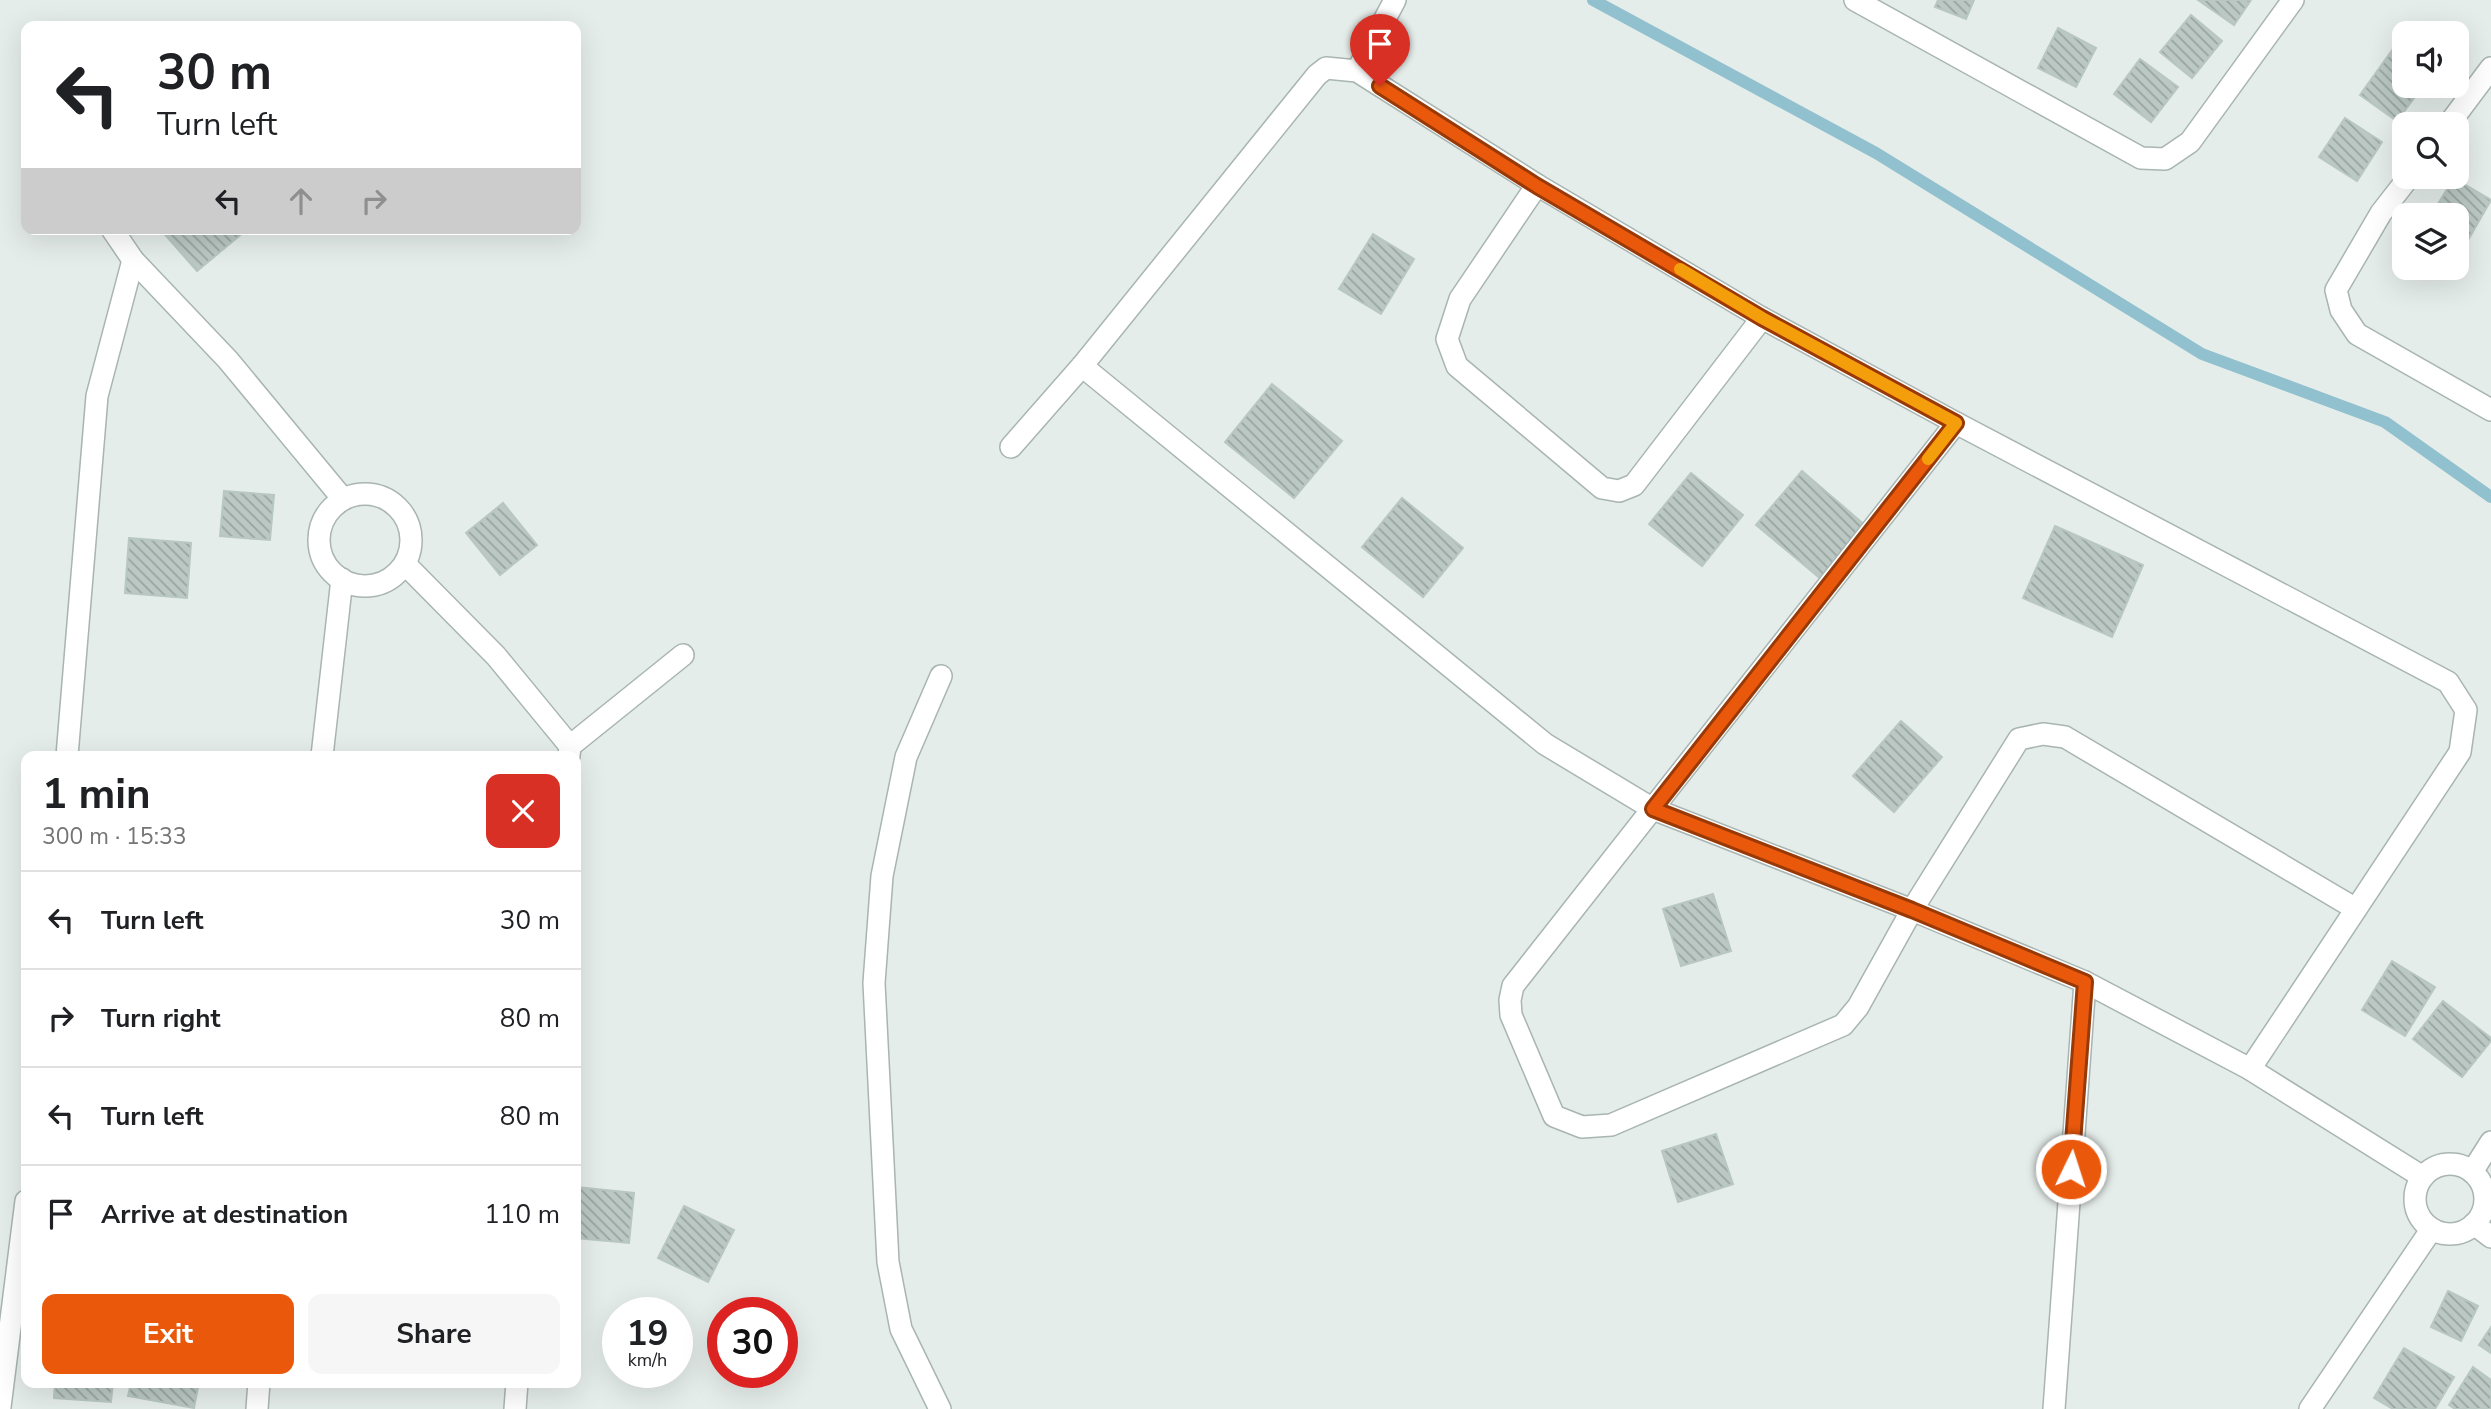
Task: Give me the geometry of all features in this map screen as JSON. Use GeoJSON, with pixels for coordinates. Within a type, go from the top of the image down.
{"type":"FeatureCollection","features":[{"type":"Feature","properties":{"kind":"street"},"geometry":{"type":"LineString","coordinates":[[1357,71],[1395,0]]}},
{"type":"Feature","properties":{"kind":"street"},"geometry":{"type":"LineString","coordinates":[[1855,0],[2141,158],[2165,159],[2190,142],[2293,0]]}},
{"type":"Feature","properties":{"kind":"street"},"geometry":{"type":"LineString","coordinates":[[1011,447],[1082,366],[1317,75],[1326,68],[1357,71],[1537,186],[1762,318],[2448,682],[2466,710],[2460,752],[2250,1069]]}},
{"type":"Feature","properties":{"kind":"street"},"geometry":{"type":"LineString","coordinates":[[2458,112],[2491,68]]}},
{"type":"Feature","properties":{"kind":"street"},"geometry":{"type":"LineString","coordinates":[[1537,186],[1460,299],[1447,339],[1457,366],[1602,488],[1619,491],[1634,485],[1762,318]]}},
{"type":"Feature","properties":{"kind":"street"},"geometry":{"type":"LineString","coordinates":[[2400,189],[2381,213],[2336,290],[2341,310],[2357,334],[2491,410]]}},
{"type":"Feature","properties":{"kind":"street"},"geometry":{"type":"LineString","coordinates":[[116,235],[133,260],[228,359],[343,499]]}},
{"type":"Feature","properties":{"kind":"street"},"geometry":{"type":"LineString","coordinates":[[67,751],[97,396],[133,260]]}},
{"type":"Feature","properties":{"kind":"street"},"geometry":{"type":"LineString","coordinates":[[1082,366],[1545,744],[1653,809],[1912,910],[2085,982],[2250,1069],[2421,1176]]}},
{"type":"Feature","properties":{"kind":"street"},"geometry":{"type":"LineString","coordinates":[[1956,423],[1513,986],[1511,1015],[1554,1116],[1582,1127],[1611,1125],[1843,1026],[1858,1007],[1912,910],[2019,739],[2043,734],[2066,737],[2356,909]]}},
{"type":"Feature","properties":{"kind":"street"},"geometry":{"type":"LineString","coordinates":[[358,494],[373,494],[387,499],[399,508],[408,520],[411,550],[405,564],[396,575],[369,586],[355,585],[342,579],[331,571],[323,558],[320,532],[324,518],[332,507],[343,499],[358,494]]}},
{"type":"Feature","properties":{"kind":"street"},"geometry":{"type":"LineString","coordinates":[[405,564],[496,656],[570,751],[683,655]]}},
{"type":"Feature","properties":{"kind":"street"},"geometry":{"type":"LineString","coordinates":[[323,751],[342,579]]}},
{"type":"Feature","properties":{"kind":"street"},"geometry":{"type":"LineString","coordinates":[[940,1409],[901,1329],[888,1262],[874,983],[882,876],[906,757],[941,676]]}},
{"type":"Feature","properties":{"kind":"street"},"geometry":{"type":"LineString","coordinates":[[2054,1409],[2085,982]]}},
{"type":"Feature","properties":{"kind":"street"},"geometry":{"type":"LineString","coordinates":[[2472,1172],[2491,1142]]}},
{"type":"Feature","properties":{"kind":"street"},"geometry":{"type":"LineString","coordinates":[[2444,1163],[2458,1164],[2472,1172],[2481,1184],[2484,1201],[2482,1230],[2455,1233],[2431,1230],[2421,1217],[2415,1200],[2421,1176],[2444,1163]]}},
{"type":"Feature","properties":{"kind":"street"},"geometry":{"type":"LineString","coordinates":[[2310,1409],[2431,1230]]}},
{"type":"Feature","properties":{"kind":"street"},"geometry":{"type":"LineString","coordinates":[[0,1407],[21,1241]]}},
{"type":"Feature","properties":{"kind":"street"},"geometry":{"type":"LineString","coordinates":[[257,1409],[259,1388]]}},
{"type":"Feature","properties":{"kind":"street"},"geometry":{"type":"LineString","coordinates":[[515,1409],[517,1388]]}},
{"type":"Feature","properties":{"kind":"building"},"geometry":{"type":"Polygon","coordinates":[[[1938,0],[1974,0],[1966,19],[1935,7],[1938,0]]]}},
{"type":"Feature","properties":{"kind":"building"},"geometry":{"type":"Polygon","coordinates":[[[2198,0],[2251,0],[2234,25],[2198,0]]]}},
{"type":"Feature","properties":{"kind":"building"},"geometry":{"type":"Polygon","coordinates":[[[2191,15],[2222,41],[2192,78],[2160,52],[2191,15]]]}},
{"type":"Feature","properties":{"kind":"building"},"geometry":{"type":"Polygon","coordinates":[[[2058,28],[2096,48],[2076,87],[2038,68],[2058,28]]]}},
{"type":"Feature","properties":{"kind":"building"},"geometry":{"type":"Polygon","coordinates":[[[2392,50],[2392,98],[2414,98],[2404,112],[2392,112],[2392,117],[2360,95],[2392,50]]]}},
{"type":"Feature","properties":{"kind":"building"},"geometry":{"type":"Polygon","coordinates":[[[2140,59],[2178,87],[2151,122],[2114,94],[2140,59]]]}},
{"type":"Feature","properties":{"kind":"building"},"geometry":{"type":"Polygon","coordinates":[[[2345,118],[2382,142],[2357,181],[2319,157],[2345,118]]]}},
{"type":"Feature","properties":{"kind":"building"},"geometry":{"type":"Polygon","coordinates":[[[2469,187],[2491,200],[2469,238],[2469,203],[2438,203],[2447,189],[2469,187]]]}},
{"type":"Feature","properties":{"kind":"building"},"geometry":{"type":"Polygon","coordinates":[[[1373,234],[1414,259],[1381,314],[1339,289],[1373,234]]]}},
{"type":"Feature","properties":{"kind":"building"},"geometry":{"type":"Polygon","coordinates":[[[165,235],[240,235],[197,271],[165,235]]]}},
{"type":"Feature","properties":{"kind":"building"},"geometry":{"type":"Polygon","coordinates":[[[1272,384],[1342,441],[1294,498],[1225,442],[1272,384]]]}},
{"type":"Feature","properties":{"kind":"building"},"geometry":{"type":"Polygon","coordinates":[[[1802,471],[1866,526],[1821,579],[1756,525],[1802,471]]]}},
{"type":"Feature","properties":{"kind":"building"},"geometry":{"type":"Polygon","coordinates":[[[1691,473],[1743,515],[1702,566],[1649,524],[1691,473]]]}},
{"type":"Feature","properties":{"kind":"building"},"geometry":{"type":"Polygon","coordinates":[[[224,491],[274,495],[270,540],[220,536],[224,491]]]}},
{"type":"Feature","properties":{"kind":"building"},"geometry":{"type":"Polygon","coordinates":[[[1402,498],[1463,548],[1423,597],[1362,547],[1402,498]]]}},
{"type":"Feature","properties":{"kind":"building"},"geometry":{"type":"Polygon","coordinates":[[[503,503],[537,545],[500,575],[466,533],[503,503]]]}},
{"type":"Feature","properties":{"kind":"building"},"geometry":{"type":"Polygon","coordinates":[[[2055,526],[2143,565],[2112,637],[2023,598],[2055,526]]]}},
{"type":"Feature","properties":{"kind":"building"},"geometry":{"type":"Polygon","coordinates":[[[129,538],[191,543],[187,598],[125,593],[129,538]]]}},
{"type":"Feature","properties":{"kind":"building"},"geometry":{"type":"Polygon","coordinates":[[[1901,721],[1942,757],[1894,812],[1853,776],[1901,721]]]}},
{"type":"Feature","properties":{"kind":"building"},"geometry":{"type":"Polygon","coordinates":[[[1713,894],[1731,951],[1681,966],[1663,909],[1713,894]]]}},
{"type":"Feature","properties":{"kind":"building"},"geometry":{"type":"Polygon","coordinates":[[[2392,961],[2435,987],[2405,1036],[2362,1010],[2392,961]]]}},
{"type":"Feature","properties":{"kind":"building"},"geometry":{"type":"Polygon","coordinates":[[[2443,1001],[2491,1038],[2462,1077],[2413,1039],[2443,1001]]]}},
{"type":"Feature","properties":{"kind":"building"},"geometry":{"type":"Polygon","coordinates":[[[1716,1134],[1733,1184],[1678,1202],[1662,1151],[1716,1134]]]}},
{"type":"Feature","properties":{"kind":"building"},"geometry":{"type":"Polygon","coordinates":[[[581,1188],[634,1193],[629,1243],[581,1238],[581,1188]]]}},
{"type":"Feature","properties":{"kind":"building"},"geometry":{"type":"Polygon","coordinates":[[[684,1206],[734,1230],[708,1282],[658,1258],[684,1206]]]}},
{"type":"Feature","properties":{"kind":"building"},"geometry":{"type":"Polygon","coordinates":[[[2448,1291],[2478,1306],[2461,1341],[2431,1327],[2448,1291]]]}},
{"type":"Feature","properties":{"kind":"building"},"geometry":{"type":"Polygon","coordinates":[[[2491,1327],[2491,1353],[2479,1345],[2491,1327]]]}},
{"type":"Feature","properties":{"kind":"building"},"geometry":{"type":"Polygon","coordinates":[[[2404,1348],[2454,1377],[2435,1409],[2393,1409],[2374,1398],[2404,1348]]]}},
{"type":"Feature","properties":{"kind":"building"},"geometry":{"type":"Polygon","coordinates":[[[2473,1367],[2491,1380],[2491,1409],[2455,1409],[2449,1405],[2473,1367]]]}},
{"type":"Feature","properties":{"kind":"building"},"geometry":{"type":"Polygon","coordinates":[[[55,1388],[112,1388],[111,1402],[54,1398],[55,1388]]]}},
{"type":"Feature","properties":{"kind":"building"},"geometry":{"type":"Polygon","coordinates":[[[130,1388],[198,1388],[194,1408],[128,1396],[130,1388]]]}},
{"type":"Feature","properties":{"kind":"waterway"},"geometry":{"type":"LineString","coordinates":[[1593,0],[1876,153],[2202,354],[2385,422],[2491,497]]}},
{"type":"Feature","properties":{"kind":"slow traffic"},"geometry":{"type":"LineString","coordinates":[[1680,269],[1762,318],[1956,423],[1928,459]]}},
{"type":"Feature","properties":{"kind":"route"},"geometry":{"type":"LineString","coordinates":[[1380,86],[1537,186],[1762,318],[1956,423],[1653,809],[1912,910],[2085,982],[2071,1169]]}}]}
